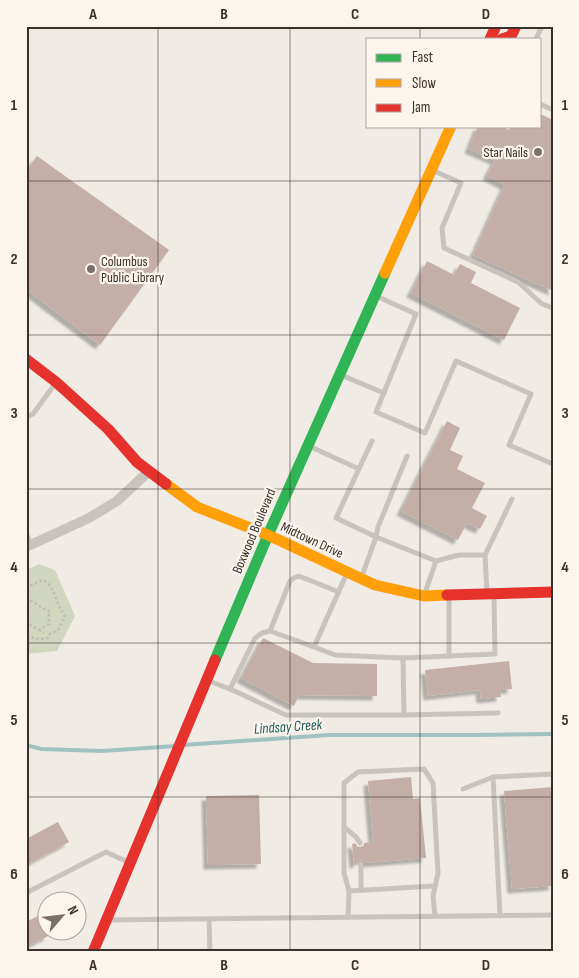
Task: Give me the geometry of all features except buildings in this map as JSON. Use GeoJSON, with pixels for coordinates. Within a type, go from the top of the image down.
{"type":"FeatureCollection","features":[{"type":"Feature","properties":{"kind":"street"},"geometry":{"type":"LineString","coordinates":[[490,38],[496,26]]}},
{"type":"Feature","properties":{"kind":"street"},"geometry":{"type":"LineString","coordinates":[[505,38],[511,36],[516,26]]}},
{"type":"Feature","properties":{"kind":"street","name":"Boxwood Boulevard"},"geometry":{"type":"LineString","coordinates":[[93,952],[268,535],[450,128]]}},
{"type":"Feature","properties":{"kind":"street","name":"Midtown Drive"},"geometry":{"type":"LineString","coordinates":[[26,359],[56,382],[108,429],[137,462],[198,507],[268,535],[375,585],[424,596],[553,592]]}},
{"type":"Feature","properties":{"kind":"street"},"geometry":{"type":"LineString","coordinates":[[29,545],[89,518],[117,501],[149,471]]}},
{"type":"Feature","properties":{"kind":"lane"},"geometry":{"type":"LineString","coordinates":[[536,38],[542,26]]}},
{"type":"Feature","properties":{"kind":"lane"},"geometry":{"type":"LineString","coordinates":[[431,170],[461,183],[442,228],[444,248],[518,282],[542,304],[553,308]]}},
{"type":"Feature","properties":{"kind":"lane"},"geometry":{"type":"LineString","coordinates":[[376,295],[416,314],[376,412],[425,433],[456,361],[531,394],[509,445],[553,464]]}},
{"type":"Feature","properties":{"kind":"lane"},"geometry":{"type":"LineString","coordinates":[[340,374],[384,393]]}},
{"type":"Feature","properties":{"kind":"lane"},"geometry":{"type":"LineString","coordinates":[[26,417],[33,414],[56,382]]}},
{"type":"Feature","properties":{"kind":"lane"},"geometry":{"type":"LineString","coordinates":[[372,441],[336,518],[376,537],[436,561],[459,556],[486,555]]}},
{"type":"Feature","properties":{"kind":"lane"},"geometry":{"type":"LineString","coordinates":[[308,446],[359,469]]}},
{"type":"Feature","properties":{"kind":"lane"},"geometry":{"type":"LineString","coordinates":[[361,579],[378,527],[408,456]]}},
{"type":"Feature","properties":{"kind":"lane"},"geometry":{"type":"LineString","coordinates":[[230,690],[255,638],[262,633],[270,631],[335,655],[403,658],[495,654],[486,555],[512,499]]}},
{"type":"Feature","properties":{"kind":"lane"},"geometry":{"type":"LineString","coordinates":[[26,533],[29,545]]}},
{"type":"Feature","properties":{"kind":"lane"},"geometry":{"type":"LineString","coordinates":[[424,596],[436,561]]}},
{"type":"Feature","properties":{"kind":"lane"},"geometry":{"type":"LineString","coordinates":[[314,647],[348,573]]}},
{"type":"Feature","properties":{"kind":"lane"},"geometry":{"type":"LineString","coordinates":[[270,631],[290,581],[294,578],[299,576],[339,592]]}},
{"type":"Feature","properties":{"kind":"lane"},"geometry":{"type":"LineString","coordinates":[[449,595],[449,656]]}},
{"type":"Feature","properties":{"kind":"lane"},"geometry":{"type":"LineString","coordinates":[[403,658],[404,715]]}},
{"type":"Feature","properties":{"kind":"lane"},"geometry":{"type":"LineString","coordinates":[[207,680],[286,715],[498,713]]}},
{"type":"Feature","properties":{"kind":"lane"},"geometry":{"type":"LineString","coordinates":[[348,917],[349,891],[344,873],[344,783],[358,772],[424,770],[433,783],[438,873],[433,896],[435,916]]}},
{"type":"Feature","properties":{"kind":"lane"},"geometry":{"type":"LineString","coordinates":[[463,789],[493,777],[553,774]]}},
{"type":"Feature","properties":{"kind":"lane"},"geometry":{"type":"LineString","coordinates":[[493,777],[500,916]]}},
{"type":"Feature","properties":{"kind":"lane"},"geometry":{"type":"LineString","coordinates":[[344,827],[360,843]]}},
{"type":"Feature","properties":{"kind":"lane"},"geometry":{"type":"LineString","coordinates":[[26,893],[106,852],[131,863]]}},
{"type":"Feature","properties":{"kind":"lane"},"geometry":{"type":"LineString","coordinates":[[361,864],[361,890]]}},
{"type":"Feature","properties":{"kind":"lane"},"geometry":{"type":"LineString","coordinates":[[349,891],[434,886]]}},
{"type":"Feature","properties":{"kind":"lane"},"geometry":{"type":"LineString","coordinates":[[107,920],[553,915]]}},
{"type":"Feature","properties":{"kind":"lane"},"geometry":{"type":"LineString","coordinates":[[209,919],[210,952]]}},
{"type":"Feature","properties":{"kind":"path"},"geometry":{"type":"LineString","coordinates":[[26,588],[42,580],[48,582],[58,605],[65,614],[58,630],[50,634],[48,638],[33,639],[26,635]]}},
{"type":"Feature","properties":{"kind":"path"},"geometry":{"type":"LineString","coordinates":[[26,598],[50,612],[48,614],[49,624],[39,630]]}},
{"type":"Feature","properties":{"kind":"path"},"geometry":{"type":"LineString","coordinates":[[29,624],[44,632]]}},
{"type":"Feature","properties":{"kind":"green space"},"geometry":{"type":"Polygon","coordinates":[[[39,564],[55,570],[75,616],[57,651],[26,654],[26,570],[39,564]]]}},
{"type":"Feature","properties":{"kind":"waterway","name":"Lindsay Creek"},"geometry":{"type":"LineString","coordinates":[[183,745],[329,735],[553,734]]}},
{"type":"Feature","properties":{"kind":"waterway","name":"Lindsay Creek"},"geometry":{"type":"LineString","coordinates":[[26,745],[41,749],[102,751],[176,746]]}},
{"type":"Feature","properties":{"kind":"traffic: fast"},"geometry":{"type":"LineString","coordinates":[[215,660],[268,535],[385,273]]}},
{"type":"Feature","properties":{"kind":"traffic: slow"},"geometry":{"type":"LineString","coordinates":[[385,273],[450,128]]}},
{"type":"Feature","properties":{"kind":"traffic: slow"},"geometry":{"type":"LineString","coordinates":[[166,484],[197,507],[268,535],[375,585],[424,596],[447,595]]}},
{"type":"Feature","properties":{"kind":"traffic: jam"},"geometry":{"type":"LineString","coordinates":[[490,38],[496,26]]}},
{"type":"Feature","properties":{"kind":"traffic: jam"},"geometry":{"type":"LineString","coordinates":[[505,38],[511,36],[516,26]]}},
{"type":"Feature","properties":{"kind":"traffic: jam"},"geometry":{"type":"LineString","coordinates":[[26,359],[56,382],[108,429],[137,462],[166,484]]}},
{"type":"Feature","properties":{"kind":"traffic: jam"},"geometry":{"type":"LineString","coordinates":[[447,595],[553,592]]}},
{"type":"Feature","properties":{"kind":"traffic: jam"},"geometry":{"type":"LineString","coordinates":[[93,952],[215,660]]}},
{"type":"Feature","properties":{"kind":"place","name":"Star Nails"},"geometry":{"type":"Point","coordinates":[538,152]}},
{"type":"Feature","properties":{"kind":"place","name":"Columbus Public Library"},"geometry":{"type":"Point","coordinates":[91,269]}}]}
